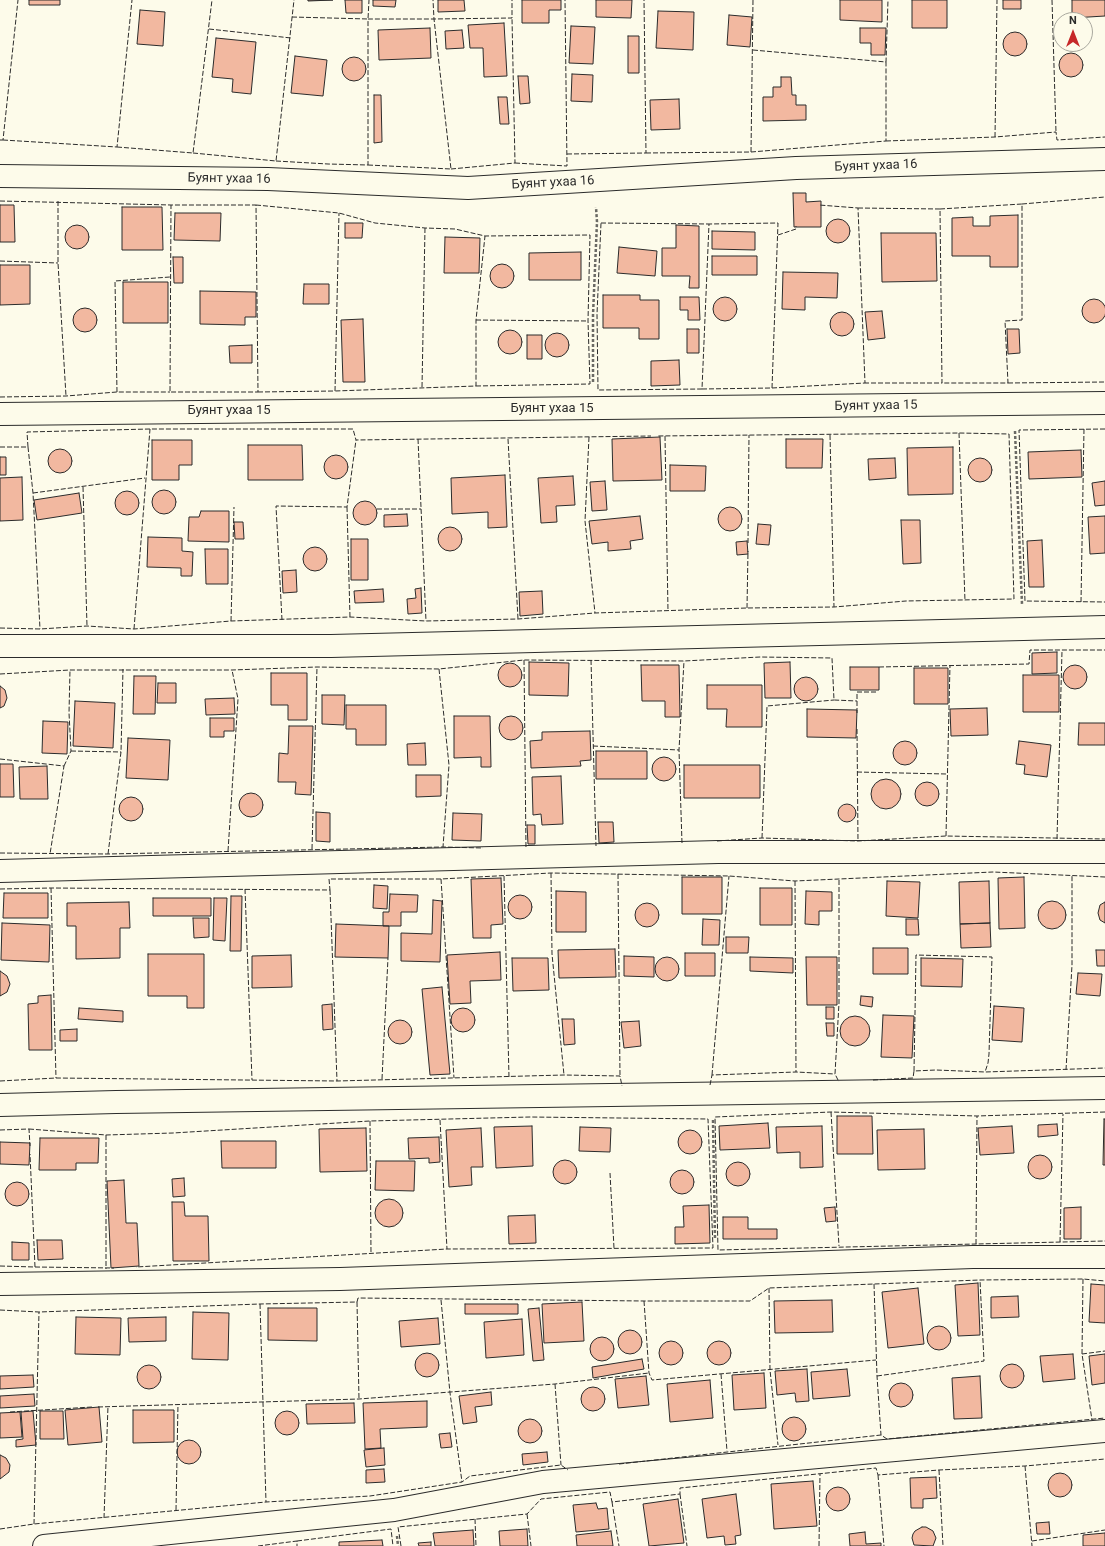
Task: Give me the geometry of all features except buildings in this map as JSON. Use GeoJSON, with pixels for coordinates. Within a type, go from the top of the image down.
{"type":"FeatureCollection","features":[{"type":"Feature","properties":{"kind":"street","name":"Буянт ухаа 16"},"geometry":{"type":"LineString","coordinates":[[0,176],[268,180],[468,188],[796,168],[1105,159]]}},
{"type":"Feature","properties":{"kind":"street","name":"Буянт ухаа 15"},"geometry":{"type":"LineString","coordinates":[[0,414],[1105,404]]}},
{"type":"Feature","properties":{"kind":"street"},"geometry":{"type":"LineString","coordinates":[[0,646],[331,646],[1105,627]]}},
{"type":"Feature","properties":{"kind":"street"},"geometry":{"type":"LineString","coordinates":[[0,871],[718,852],[1105,852]]}},
{"type":"Feature","properties":{"kind":"street"},"geometry":{"type":"LineString","coordinates":[[0,1105],[1105,1088]]}},
{"type":"Feature","properties":{"kind":"street"},"geometry":{"type":"LineString","coordinates":[[0,1284],[340,1279],[973,1257],[1105,1257]]}},
{"type":"Feature","properties":{"kind":"street"},"geometry":{"type":"LineString","coordinates":[[44,1546],[394,1510],[543,1482],[1105,1432]]}},
{"type":"Feature","properties":{"kind":"path"},"geometry":{"type":"LineString","coordinates":[[594,408],[593,315],[597,222],[595,180]]}},
{"type":"Feature","properties":{"kind":"path"},"geometry":{"type":"LineString","coordinates":[[1014,404],[1022,629]]}},
{"type":"Feature","properties":{"kind":"path"},"geometry":{"type":"LineString","coordinates":[[712,1094],[716,1266]]}},
{"type":"Feature","properties":{"kind":"fence"},"geometry":{"type":"LineString","coordinates":[[0,140],[3,140],[18,0]]}},
{"type":"Feature","properties":{"kind":"fence"},"geometry":{"type":"LineString","coordinates":[[3,140],[117,147],[132,0]]}},
{"type":"Feature","properties":{"kind":"fence"},"geometry":{"type":"LineString","coordinates":[[117,147],[193,153],[212,0]]}},
{"type":"Feature","properties":{"kind":"fence"},"geometry":{"type":"LineString","coordinates":[[193,153],[276,161],[294,0]]}},
{"type":"Feature","properties":{"kind":"fence"},"geometry":{"type":"LineString","coordinates":[[292,17],[368,19],[369,0]]}},
{"type":"Feature","properties":{"kind":"fence"},"geometry":{"type":"LineString","coordinates":[[276,161],[368,165],[368,19],[434,19],[433,0]]}},
{"type":"Feature","properties":{"kind":"fence"},"geometry":{"type":"LineString","coordinates":[[368,165],[451,169],[434,19],[512,18],[512,0]]}},
{"type":"Feature","properties":{"kind":"fence"},"geometry":{"type":"LineString","coordinates":[[515,163],[567,166],[565,0]]}},
{"type":"Feature","properties":{"kind":"fence"},"geometry":{"type":"LineString","coordinates":[[567,154],[646,153],[644,0]]}},
{"type":"Feature","properties":{"kind":"fence"},"geometry":{"type":"LineString","coordinates":[[646,153],[751,152],[753,0]]}},
{"type":"Feature","properties":{"kind":"fence"},"geometry":{"type":"LineString","coordinates":[[753,50],[886,62],[888,0]]}},
{"type":"Feature","properties":{"kind":"fence"},"geometry":{"type":"LineString","coordinates":[[995,137],[997,0]]}},
{"type":"Feature","properties":{"kind":"fence"},"geometry":{"type":"LineString","coordinates":[[1052,0],[1056,132]]}},
{"type":"Feature","properties":{"kind":"fence"},"geometry":{"type":"LineString","coordinates":[[451,169],[515,163],[512,18]]}},
{"type":"Feature","properties":{"kind":"fence"},"geometry":{"type":"LineString","coordinates":[[209,29],[291,38]]}},
{"type":"Feature","properties":{"kind":"fence"},"geometry":{"type":"LineString","coordinates":[[751,152],[886,141],[886,62]]}},
{"type":"Feature","properties":{"kind":"fence"},"geometry":{"type":"LineString","coordinates":[[886,141],[995,137],[1056,132],[1057,140],[1105,137]]}},
{"type":"Feature","properties":{"kind":"fence"},"geometry":{"type":"LineString","coordinates":[[1022,204],[1105,197]]}},
{"type":"Feature","properties":{"kind":"fence"},"geometry":{"type":"LineString","coordinates":[[0,201],[171,205],[256,205],[258,392],[170,392],[171,205]]}},
{"type":"Feature","properties":{"kind":"fence"},"geometry":{"type":"LineString","coordinates":[[58,201],[58,263],[66,396]]}},
{"type":"Feature","properties":{"kind":"fence"},"geometry":{"type":"LineString","coordinates":[[940,209],[1022,204],[1022,320],[1005,321],[1008,383],[942,383]]}},
{"type":"Feature","properties":{"kind":"fence"},"geometry":{"type":"LineString","coordinates":[[256,205],[339,213],[375,223],[425,228],[455,229],[485,236],[476,320],[476,386],[335,391]]}},
{"type":"Feature","properties":{"kind":"fence"},"geometry":{"type":"LineString","coordinates":[[772,388],[865,383],[858,208],[819,205]]}},
{"type":"Feature","properties":{"kind":"fence"},"geometry":{"type":"LineString","coordinates":[[858,208],[940,209],[942,383],[865,383]]}},
{"type":"Feature","properties":{"kind":"fence"},"geometry":{"type":"LineString","coordinates":[[258,392],[335,391],[339,213]]}},
{"type":"Feature","properties":{"kind":"fence"},"geometry":{"type":"LineString","coordinates":[[601,223],[709,224],[702,389],[598,390],[597,314],[601,223]]}},
{"type":"Feature","properties":{"kind":"fence"},"geometry":{"type":"LineString","coordinates":[[702,389],[772,388],[778,223],[709,224]]}},
{"type":"Feature","properties":{"kind":"fence"},"geometry":{"type":"LineString","coordinates":[[778,235],[796,229],[796,226]]}},
{"type":"Feature","properties":{"kind":"fence"},"geometry":{"type":"LineString","coordinates":[[422,387],[425,228]]}},
{"type":"Feature","properties":{"kind":"fence"},"geometry":{"type":"LineString","coordinates":[[476,386],[590,384],[588,321],[590,235],[485,236]]}},
{"type":"Feature","properties":{"kind":"fence"},"geometry":{"type":"LineString","coordinates":[[0,261],[58,263]]}},
{"type":"Feature","properties":{"kind":"fence"},"geometry":{"type":"LineString","coordinates":[[117,392],[115,281],[170,277]]}},
{"type":"Feature","properties":{"kind":"fence"},"geometry":{"type":"LineString","coordinates":[[476,320],[588,321]]}},
{"type":"Feature","properties":{"kind":"fence"},"geometry":{"type":"LineString","coordinates":[[1008,383],[1105,382]]}},
{"type":"Feature","properties":{"kind":"fence"},"geometry":{"type":"LineString","coordinates":[[0,397],[66,396],[117,392],[170,392]]}},
{"type":"Feature","properties":{"kind":"fence"},"geometry":{"type":"LineString","coordinates":[[0,447],[28,447],[27,432],[150,429],[353,429],[356,440],[651,436]]}},
{"type":"Feature","properties":{"kind":"fence"},"geometry":{"type":"LineString","coordinates":[[134,629],[150,429]]}},
{"type":"Feature","properties":{"kind":"fence"},"geometry":{"type":"LineString","coordinates":[[1081,602],[1084,429]]}},
{"type":"Feature","properties":{"kind":"fence"},"geometry":{"type":"LineString","coordinates":[[1105,429],[1019,430],[1025,601],[1105,602]]}},
{"type":"Feature","properties":{"kind":"fence"},"geometry":{"type":"LineString","coordinates":[[959,433],[965,601]]}},
{"type":"Feature","properties":{"kind":"fence"},"geometry":{"type":"LineString","coordinates":[[0,628],[40,629],[87,626],[134,629],[231,621],[350,617],[426,621],[518,619],[595,613],[834,607],[906,601],[1014,599],[1009,434],[959,433],[657,436]]}},
{"type":"Feature","properties":{"kind":"fence"},"geometry":{"type":"LineString","coordinates":[[748,543],[749,435]]}},
{"type":"Feature","properties":{"kind":"fence"},"geometry":{"type":"LineString","coordinates":[[830,435],[834,607]]}},
{"type":"Feature","properties":{"kind":"fence"},"geometry":{"type":"LineString","coordinates":[[665,436],[668,611]]}},
{"type":"Feature","properties":{"kind":"fence"},"geometry":{"type":"LineString","coordinates":[[589,437],[585,521],[595,613]]}},
{"type":"Feature","properties":{"kind":"fence"},"geometry":{"type":"LineString","coordinates":[[418,439],[426,621]]}},
{"type":"Feature","properties":{"kind":"fence"},"geometry":{"type":"LineString","coordinates":[[508,439],[518,619]]}},
{"type":"Feature","properties":{"kind":"fence"},"geometry":{"type":"LineString","coordinates":[[282,620],[276,506],[347,507],[356,440]]}},
{"type":"Feature","properties":{"kind":"fence"},"geometry":{"type":"LineString","coordinates":[[28,447],[33,493],[40,629]]}},
{"type":"Feature","properties":{"kind":"fence"},"geometry":{"type":"LineString","coordinates":[[33,493],[145,478]]}},
{"type":"Feature","properties":{"kind":"fence"},"geometry":{"type":"LineString","coordinates":[[83,487],[87,626]]}},
{"type":"Feature","properties":{"kind":"fence"},"geometry":{"type":"LineString","coordinates":[[231,621],[234,507]]}},
{"type":"Feature","properties":{"kind":"fence"},"geometry":{"type":"LineString","coordinates":[[347,507],[350,617]]}},
{"type":"Feature","properties":{"kind":"fence"},"geometry":{"type":"LineString","coordinates":[[377,509],[421,509]]}},
{"type":"Feature","properties":{"kind":"fence"},"geometry":{"type":"LineString","coordinates":[[747,608],[748,551]]}},
{"type":"Feature","properties":{"kind":"fence"},"geometry":{"type":"LineString","coordinates":[[879,667],[1029,664],[1030,650],[1105,650]]}},
{"type":"Feature","properties":{"kind":"fence"},"geometry":{"type":"LineString","coordinates":[[1057,839],[1062,651]]}},
{"type":"Feature","properties":{"kind":"fence"},"geometry":{"type":"LineString","coordinates":[[0,674],[70,670],[232,670],[317,667],[439,669],[524,660],[684,661],[760,657],[832,658],[834,700],[857,701]]}},
{"type":"Feature","properties":{"kind":"fence"},"geometry":{"type":"LineString","coordinates":[[524,660],[526,849]]}},
{"type":"Feature","properties":{"kind":"fence"},"geometry":{"type":"LineString","coordinates":[[591,660],[596,846]]}},
{"type":"Feature","properties":{"kind":"fence"},"geometry":{"type":"LineString","coordinates":[[682,843],[679,750],[684,661]]}},
{"type":"Feature","properties":{"kind":"fence"},"geometry":{"type":"LineString","coordinates":[[946,836],[950,665]]}},
{"type":"Feature","properties":{"kind":"fence"},"geometry":{"type":"LineString","coordinates":[[312,849],[317,667]]}},
{"type":"Feature","properties":{"kind":"fence"},"geometry":{"type":"LineString","coordinates":[[108,854],[121,752],[123,669]]}},
{"type":"Feature","properties":{"kind":"fence"},"geometry":{"type":"LineString","coordinates":[[439,669],[449,765],[443,847]]}},
{"type":"Feature","properties":{"kind":"fence"},"geometry":{"type":"LineString","coordinates":[[64,766],[71,751],[69,713],[70,670]]}},
{"type":"Feature","properties":{"kind":"fence"},"geometry":{"type":"LineString","coordinates":[[228,851],[238,699],[232,670]]}},
{"type":"Feature","properties":{"kind":"fence"},"geometry":{"type":"LineString","coordinates":[[857,713],[857,692],[877,692]]}},
{"type":"Feature","properties":{"kind":"fence"},"geometry":{"type":"LineString","coordinates":[[762,838],[767,706],[834,700]]}},
{"type":"Feature","properties":{"kind":"fence"},"geometry":{"type":"LineString","coordinates":[[857,729],[858,841]]}},
{"type":"Feature","properties":{"kind":"fence"},"geometry":{"type":"LineString","coordinates":[[593,746],[679,750]]}},
{"type":"Feature","properties":{"kind":"fence"},"geometry":{"type":"LineString","coordinates":[[71,751],[121,752]]}},
{"type":"Feature","properties":{"kind":"fence"},"geometry":{"type":"LineString","coordinates":[[0,759],[64,766],[50,854]]}},
{"type":"Feature","properties":{"kind":"fence"},"geometry":{"type":"LineString","coordinates":[[857,772],[946,774]]}},
{"type":"Feature","properties":{"kind":"fence"},"geometry":{"type":"LineString","coordinates":[[717,841],[762,838],[858,841],[946,836],[1105,839]]}},
{"type":"Feature","properties":{"kind":"fence"},"geometry":{"type":"LineString","coordinates":[[0,853],[108,854],[443,847],[483,848]]}},
{"type":"Feature","properties":{"kind":"fence"},"geometry":{"type":"LineString","coordinates":[[0,889],[330,890],[329,879],[441,879],[551,873],[729,876],[795,881],[993,872],[1105,877]]}},
{"type":"Feature","properties":{"kind":"fence"},"geometry":{"type":"LineString","coordinates":[[551,873],[552,954],[564,1075]]}},
{"type":"Feature","properties":{"kind":"fence"},"geometry":{"type":"LineString","coordinates":[[618,874],[620,1076]]}},
{"type":"Feature","properties":{"kind":"fence"},"geometry":{"type":"LineString","coordinates":[[504,876],[509,1077]]}},
{"type":"Feature","properties":{"kind":"fence"},"geometry":{"type":"LineString","coordinates":[[712,1075],[729,876]]}},
{"type":"Feature","properties":{"kind":"fence"},"geometry":{"type":"LineString","coordinates":[[1066,1070],[1072,965],[1072,876]]}},
{"type":"Feature","properties":{"kind":"fence"},"geometry":{"type":"LineString","coordinates":[[441,879],[454,1078]]}},
{"type":"Feature","properties":{"kind":"fence"},"geometry":{"type":"LineString","coordinates":[[839,880],[839,1003],[835,1074],[839,1082]]}},
{"type":"Feature","properties":{"kind":"fence"},"geometry":{"type":"LineString","coordinates":[[795,881],[796,1072]]}},
{"type":"Feature","properties":{"kind":"fence"},"geometry":{"type":"LineString","coordinates":[[51,888],[56,1078]]}},
{"type":"Feature","properties":{"kind":"fence"},"geometry":{"type":"LineString","coordinates":[[245,889],[252,1080]]}},
{"type":"Feature","properties":{"kind":"fence"},"geometry":{"type":"LineString","coordinates":[[330,890],[337,1081]]}},
{"type":"Feature","properties":{"kind":"fence"},"geometry":{"type":"LineString","coordinates":[[914,1071],[916,955],[992,957],[989,1054],[985,1072]]}},
{"type":"Feature","properties":{"kind":"fence"},"geometry":{"type":"LineString","coordinates":[[382,1079],[388,958]]}},
{"type":"Feature","properties":{"kind":"fence"},"geometry":{"type":"LineString","coordinates":[[873,1080],[913,1078],[914,1071],[936,1070],[985,1072],[1105,1068]]}},
{"type":"Feature","properties":{"kind":"fence"},"geometry":{"type":"LineString","coordinates":[[710,1085],[712,1075],[796,1072],[835,1074]]}},
{"type":"Feature","properties":{"kind":"fence"},"geometry":{"type":"LineString","coordinates":[[0,1081],[56,1078],[337,1081],[564,1075],[620,1076],[622,1086]]}},
{"type":"Feature","properties":{"kind":"fence"},"geometry":{"type":"LineString","coordinates":[[831,1112],[839,1246]]}},
{"type":"Feature","properties":{"kind":"fence"},"geometry":{"type":"LineString","coordinates":[[1105,1112],[977,1116],[831,1112],[715,1117],[718,1250],[1105,1241]]}},
{"type":"Feature","properties":{"kind":"fence"},"geometry":{"type":"LineString","coordinates":[[1060,1242],[1063,1114]]}},
{"type":"Feature","properties":{"kind":"fence"},"geometry":{"type":"LineString","coordinates":[[976,1244],[977,1116]]}},
{"type":"Feature","properties":{"kind":"fence"},"geometry":{"type":"LineString","coordinates":[[29,1129],[106,1135],[173,1133],[370,1121],[530,1117],[708,1119],[713,1248],[447,1249],[136,1267]]}},
{"type":"Feature","properties":{"kind":"fence"},"geometry":{"type":"LineString","coordinates":[[440,1120],[447,1249]]}},
{"type":"Feature","properties":{"kind":"fence"},"geometry":{"type":"LineString","coordinates":[[370,1121],[371,1254]]}},
{"type":"Feature","properties":{"kind":"fence"},"geometry":{"type":"LineString","coordinates":[[0,1130],[29,1129],[30,1146]]}},
{"type":"Feature","properties":{"kind":"fence"},"geometry":{"type":"LineString","coordinates":[[106,1135],[106,1269]]}},
{"type":"Feature","properties":{"kind":"fence"},"geometry":{"type":"LineString","coordinates":[[0,1266],[35,1267],[30,1154]]}},
{"type":"Feature","properties":{"kind":"fence"},"geometry":{"type":"LineString","coordinates":[[610,1173],[614,1248]]}},
{"type":"Feature","properties":{"kind":"fence"},"geometry":{"type":"LineString","coordinates":[[35,1267],[114,1268]]}},
{"type":"Feature","properties":{"kind":"fence"},"geometry":{"type":"LineString","coordinates":[[1083,1279],[1082,1354],[1092,1420]]}},
{"type":"Feature","properties":{"kind":"fence"},"geometry":{"type":"LineString","coordinates":[[0,1310],[39,1312],[357,1302],[358,1298],[750,1301],[769,1288],[980,1280],[1083,1279],[1105,1281]]}},
{"type":"Feature","properties":{"kind":"fence"},"geometry":{"type":"LineString","coordinates":[[877,1376],[984,1361],[980,1280]]}},
{"type":"Feature","properties":{"kind":"fence"},"geometry":{"type":"LineString","coordinates":[[874,1284],[877,1376],[881,1435]]}},
{"type":"Feature","properties":{"kind":"fence"},"geometry":{"type":"LineString","coordinates":[[769,1288],[770,1370],[778,1445]]}},
{"type":"Feature","properties":{"kind":"fence"},"geometry":{"type":"LineString","coordinates":[[441,1300],[450,1393],[462,1482]]}},
{"type":"Feature","properties":{"kind":"fence"},"geometry":{"type":"LineString","coordinates":[[644,1301],[649,1373],[652,1380],[876,1360]]}},
{"type":"Feature","properties":{"kind":"fence"},"geometry":{"type":"LineString","coordinates":[[357,1302],[359,1399]]}},
{"type":"Feature","properties":{"kind":"fence"},"geometry":{"type":"LineString","coordinates":[[260,1304],[266,1502]]}},
{"type":"Feature","properties":{"kind":"fence"},"geometry":{"type":"LineString","coordinates":[[34,1524],[39,1312]]}},
{"type":"Feature","properties":{"kind":"fence"},"geometry":{"type":"LineString","coordinates":[[1082,1354],[1105,1351]]}},
{"type":"Feature","properties":{"kind":"fence"},"geometry":{"type":"LineString","coordinates":[[98,1407],[359,1399],[555,1384],[649,1373]]}},
{"type":"Feature","properties":{"kind":"fence"},"geometry":{"type":"LineString","coordinates":[[721,1374],[727,1451]]}},
{"type":"Feature","properties":{"kind":"fence"},"geometry":{"type":"LineString","coordinates":[[555,1384],[561,1465]]}},
{"type":"Feature","properties":{"kind":"fence"},"geometry":{"type":"LineString","coordinates":[[176,1510],[178,1404]]}},
{"type":"Feature","properties":{"kind":"fence"},"geometry":{"type":"LineString","coordinates":[[104,1518],[108,1406]]}},
{"type":"Feature","properties":{"kind":"fence"},"geometry":{"type":"LineString","coordinates":[[10,1412],[92,1407]]}},
{"type":"Feature","properties":{"kind":"fence"},"geometry":{"type":"LineString","coordinates":[[619,1464],[881,1435],[887,1439],[1105,1418]]}},
{"type":"Feature","properties":{"kind":"fence"},"geometry":{"type":"LineString","coordinates":[[401,1546],[398,1527],[527,1514],[541,1499],[610,1492],[612,1502],[680,1494],[680,1488],[876,1468],[878,1475],[939,1470],[1025,1466],[1105,1459]]}},
{"type":"Feature","properties":{"kind":"fence"},"geometry":{"type":"LineString","coordinates":[[0,1529],[34,1524],[266,1502],[370,1496],[462,1482],[470,1476],[561,1465],[568,1470]]}},
{"type":"Feature","properties":{"kind":"fence"},"geometry":{"type":"LineString","coordinates":[[1025,1466],[1032,1546]]}},
{"type":"Feature","properties":{"kind":"fence"},"geometry":{"type":"LineString","coordinates":[[939,1470],[943,1546]]}},
{"type":"Feature","properties":{"kind":"fence"},"geometry":{"type":"LineString","coordinates":[[819,1546],[820,1474]]}},
{"type":"Feature","properties":{"kind":"fence"},"geometry":{"type":"LineString","coordinates":[[878,1475],[884,1546]]}},
{"type":"Feature","properties":{"kind":"fence"},"geometry":{"type":"LineString","coordinates":[[680,1494],[687,1546]]}},
{"type":"Feature","properties":{"kind":"fence"},"geometry":{"type":"LineString","coordinates":[[612,1502],[619,1546]]}},
{"type":"Feature","properties":{"kind":"fence"},"geometry":{"type":"LineString","coordinates":[[527,1514],[531,1546]]}},
{"type":"Feature","properties":{"kind":"fence"},"geometry":{"type":"LineString","coordinates":[[475,1519],[476,1546]]}},
{"type":"Feature","properties":{"kind":"fence"},"geometry":{"type":"LineString","coordinates":[[297,1541],[391,1529],[393,1546]]}},
{"type":"Feature","properties":{"kind":"fence"},"geometry":{"type":"LineString","coordinates":[[1032,1541],[1105,1530]]}},
{"type":"Feature","properties":{"kind":"fence"},"geometry":{"type":"LineString","coordinates":[[258,1546],[297,1541],[297,1546]]}}]}
